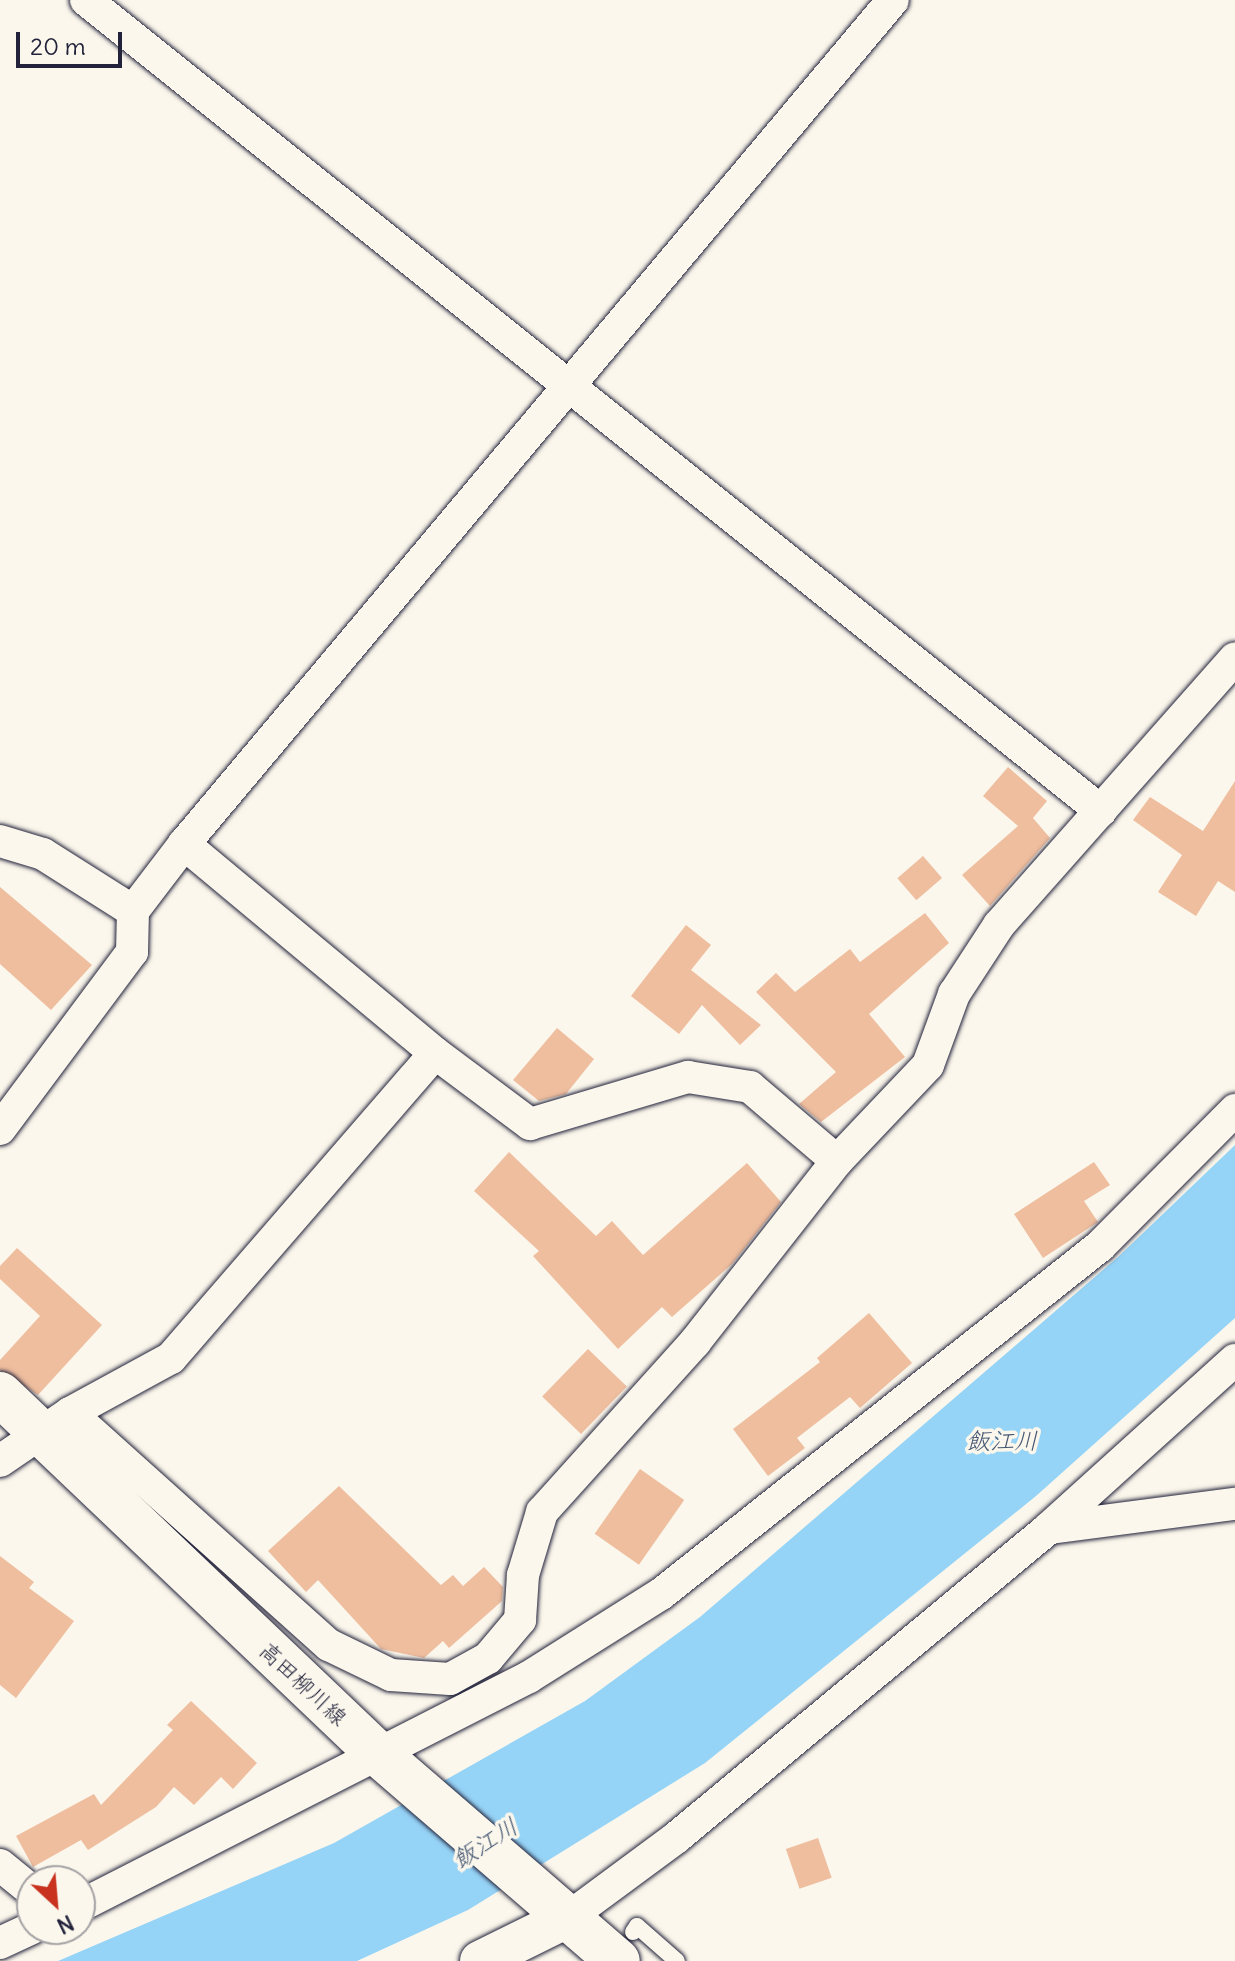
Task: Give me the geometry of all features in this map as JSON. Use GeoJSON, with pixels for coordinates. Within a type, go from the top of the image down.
{"type":"FeatureCollection","features":[{"type":"Feature","properties":{"kind":"main road","name":"高田柳川線"},"geometry":{"type":"LineString","coordinates":[[0,1394],[55,1423],[377,1753],[561,1910],[626,1946]]}},
{"type":"Feature","properties":{"kind":"street"},"geometry":{"type":"LineString","coordinates":[[86,0],[570,392],[1101,811]]}},
{"type":"Feature","properties":{"kind":"street"},"geometry":{"type":"LineString","coordinates":[[0,1129],[132,952],[133,911],[184,844],[570,392],[893,0]]}},
{"type":"Feature","properties":{"kind":"street"},"geometry":{"type":"LineString","coordinates":[[55,1423],[329,1645],[391,1675],[450,1679],[488,1658],[520,1620],[523,1575],[542,1512],[695,1342],[837,1161],[884,1118],[928,1065],[954,994],[999,925],[1235,658]]}},
{"type":"Feature","properties":{"kind":"street"},"geometry":{"type":"LineString","coordinates":[[0,841],[43,854],[133,911]]}},
{"type":"Feature","properties":{"kind":"street"},"geometry":{"type":"LineString","coordinates":[[184,844],[435,1053],[530,1124],[688,1077],[750,1087],[837,1161]]}},
{"type":"Feature","properties":{"kind":"street"},"geometry":{"type":"LineString","coordinates":[[0,1461],[55,1423],[171,1358],[435,1053]]}},
{"type":"Feature","properties":{"kind":"street"},"geometry":{"type":"LineString","coordinates":[[96,1899],[190,1855],[377,1753],[529,1677],[661,1594],[1100,1246],[1235,1110]]}},
{"type":"Feature","properties":{"kind":"street"},"geometry":{"type":"LineString","coordinates":[[480,1961],[677,1837],[1049,1528],[1235,1360]]}},
{"type":"Feature","properties":{"kind":"street"},"geometry":{"type":"LineString","coordinates":[[1049,1528],[1235,1504]]}},
{"type":"Feature","properties":{"kind":"street"},"geometry":{"type":"LineString","coordinates":[[0,1865],[16,1878]]}},
{"type":"Feature","properties":{"kind":"lane"},"geometry":{"type":"LineString","coordinates":[[626,1946],[637,1926],[677,1961]]}},
{"type":"Feature","properties":{"kind":"water","name":"飯江川"},"geometry":{"type":"Polygon","coordinates":[[[1235,1145],[1235,1318],[1036,1496],[705,1763],[468,1910],[357,1961],[58,1961],[334,1843],[585,1701],[700,1617],[1118,1257],[1235,1145]]]}},
{"type":"Feature","properties":{"kind":"building"},"geometry":{"type":"Polygon","coordinates":[[[1008,767],[1047,801],[1033,818],[1050,838],[990,906],[962,875],[1018,826],[983,796],[1008,767]]]}},
{"type":"Feature","properties":{"kind":"building"},"geometry":{"type":"Polygon","coordinates":[[[1235,781],[1235,892],[1218,881],[1196,916],[1158,892],[1182,855],[1133,820],[1150,797],[1203,831],[1235,781]]]}},
{"type":"Feature","properties":{"kind":"building"},"geometry":{"type":"Polygon","coordinates":[[[923,856],[942,878],[916,900],[897,878],[923,856]]]}},
{"type":"Feature","properties":{"kind":"building"},"geometry":{"type":"Polygon","coordinates":[[[0,887],[92,965],[51,1010],[0,964],[0,887]]]}},
{"type":"Feature","properties":{"kind":"building"},"geometry":{"type":"Polygon","coordinates":[[[925,913],[949,943],[869,1014],[905,1057],[821,1122],[799,1104],[836,1072],[756,992],[776,973],[795,992],[850,949],[860,962],[925,913]]]}},
{"type":"Feature","properties":{"kind":"building"},"geometry":{"type":"Polygon","coordinates":[[[686,925],[711,945],[691,970],[761,1025],[740,1045],[702,1005],[679,1034],[631,996],[686,925]]]}},
{"type":"Feature","properties":{"kind":"building"},"geometry":{"type":"Polygon","coordinates":[[[557,1028],[594,1059],[566,1094],[539,1101],[513,1080],[557,1028]]]}},
{"type":"Feature","properties":{"kind":"building"},"geometry":{"type":"Polygon","coordinates":[[[509,1152],[596,1236],[612,1221],[643,1255],[747,1163],[781,1202],[732,1264],[672,1317],[662,1307],[618,1349],[533,1256],[539,1251],[474,1191],[509,1152]]]}},
{"type":"Feature","properties":{"kind":"building"},"geometry":{"type":"Polygon","coordinates":[[[1094,1162],[1110,1185],[1084,1201],[1098,1222],[1043,1258],[1014,1214],[1094,1162]]]}},
{"type":"Feature","properties":{"kind":"building"},"geometry":{"type":"Polygon","coordinates":[[[17,1248],[102,1325],[38,1395],[0,1370],[0,1360],[40,1316],[0,1279],[0,1266],[17,1248]]]}},
{"type":"Feature","properties":{"kind":"building"},"geometry":{"type":"Polygon","coordinates":[[[869,1313],[912,1363],[860,1408],[850,1397],[797,1438],[805,1448],[768,1476],[733,1429],[820,1362],[817,1358],[869,1313]]]}},
{"type":"Feature","properties":{"kind":"building"},"geometry":{"type":"Polygon","coordinates":[[[588,1349],[627,1387],[581,1434],[542,1396],[588,1349]]]}},
{"type":"Feature","properties":{"kind":"building"},"geometry":{"type":"Polygon","coordinates":[[[640,1469],[684,1500],[639,1565],[595,1534],[640,1469]]]}},
{"type":"Feature","properties":{"kind":"building"},"geometry":{"type":"Polygon","coordinates":[[[339,1486],[441,1585],[453,1575],[463,1586],[484,1567],[503,1587],[502,1601],[449,1648],[443,1641],[424,1658],[381,1649],[318,1580],[306,1592],[268,1551],[339,1486]]]}},
{"type":"Feature","properties":{"kind":"building"},"geometry":{"type":"Polygon","coordinates":[[[0,1556],[34,1582],[29,1588],[74,1621],[16,1698],[0,1685],[0,1556]]]}},
{"type":"Feature","properties":{"kind":"building"},"geometry":{"type":"Polygon","coordinates":[[[191,1701],[257,1763],[233,1789],[221,1777],[194,1805],[174,1787],[156,1807],[88,1850],[81,1840],[32,1865],[16,1836],[94,1794],[101,1805],[173,1730],[167,1725],[191,1701]]]}},
{"type":"Feature","properties":{"kind":"building"},"geometry":{"type":"Polygon","coordinates":[[[818,1838],[832,1878],[800,1889],[786,1849],[818,1838]]]}}]}
